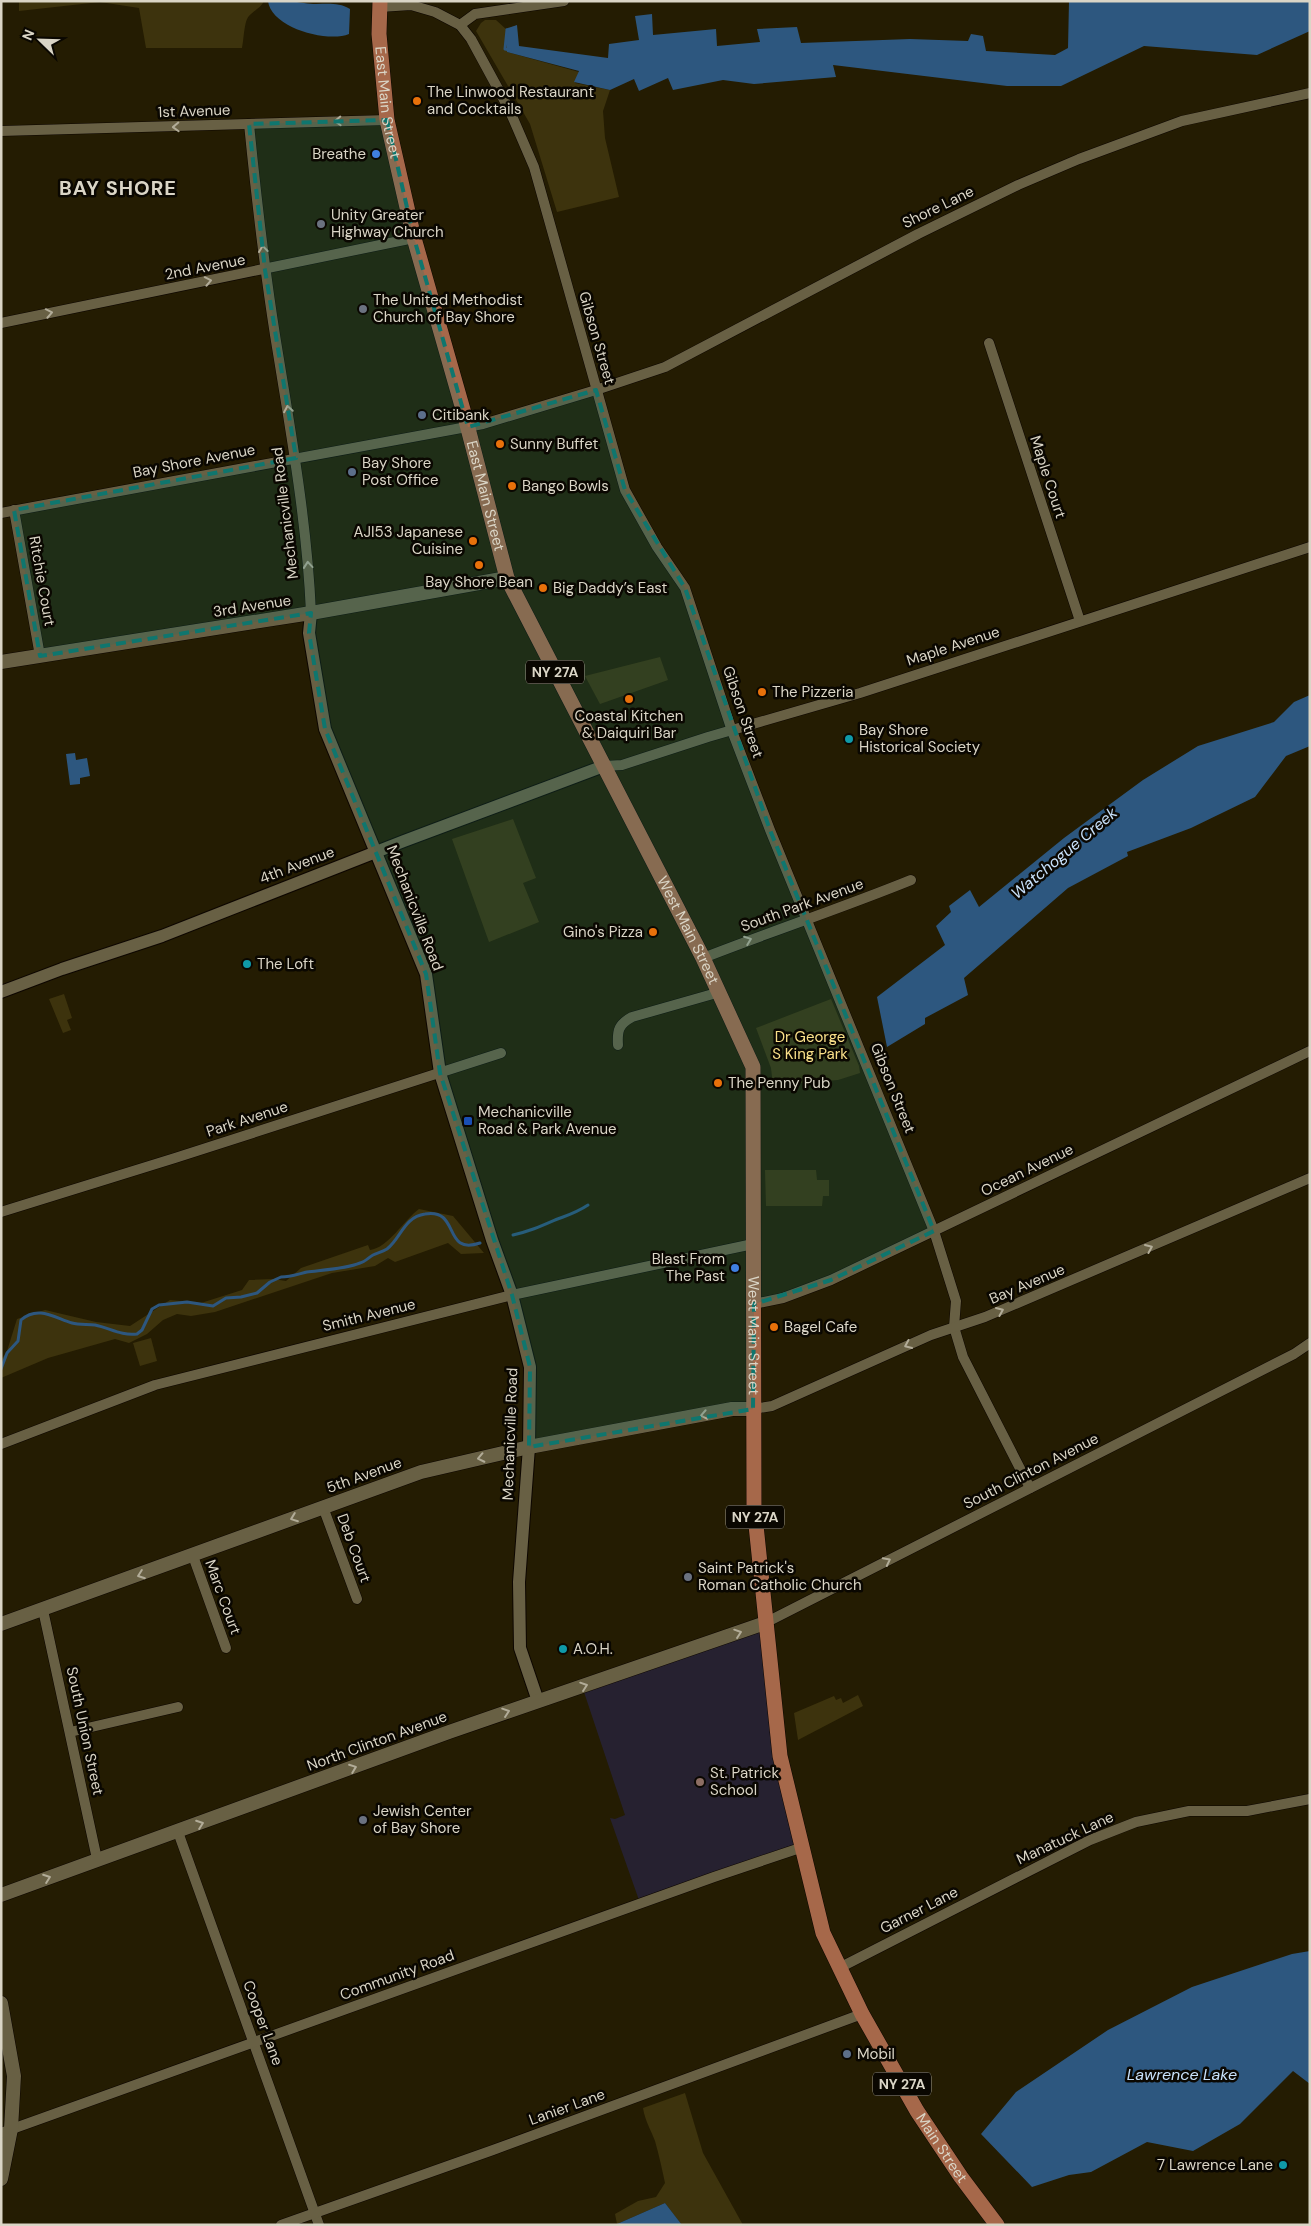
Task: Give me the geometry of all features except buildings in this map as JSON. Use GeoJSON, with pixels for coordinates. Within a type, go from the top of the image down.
{"type":"FeatureCollection","features":[{"type":"Feature","properties":{"kind":"main road","name":"East Main Street"},"geometry":{"type":"LineString","coordinates":[[380,4],[379,34],[387,120],[414,238],[468,427],[507,578],[604,766]]}},
{"type":"Feature","properties":{"kind":"main road","name":"3rd Avenue"},"geometry":{"type":"LineString","coordinates":[[1,662],[311,613],[507,578]]}},
{"type":"Feature","properties":{"kind":"main road","name":"West Main Street"},"geometry":{"type":"LineString","coordinates":[[604,766],[720,992],[752,1066],[754,1506],[780,1756],[823,1933]]}},
{"type":"Feature","properties":{"kind":"main road","name":"5th Avenue"},"geometry":{"type":"LineString","coordinates":[[1,1624],[420,1472],[529,1447],[732,1409],[753,1409]]}},
{"type":"Feature","properties":{"kind":"main road","name":"North Clinton Avenue"},"geometry":{"type":"LineString","coordinates":[[1,1895],[449,1732],[766,1623]]}},
{"type":"Feature","properties":{"kind":"main road","name":"Main Street"},"geometry":{"type":"LineString","coordinates":[[823,1933],[862,2014],[917,2111],[961,2177],[997,2225]]}},
{"type":"Feature","properties":{"kind":"main road"},"geometry":{"type":"LineString","coordinates":[[1,2003],[14,2076],[1,2179]]}},
{"type":"Feature","properties":{"kind":"street"},"geometry":{"type":"LineString","coordinates":[[460,25],[475,14],[564,1]]}},
{"type":"Feature","properties":{"kind":"street","name":"Gibson Street"},"geometry":{"type":"LineString","coordinates":[[380,4],[411,5],[435,12],[460,25],[471,39],[505,101],[534,167],[625,490],[657,547],[685,588],[732,731],[805,918],[868,1065],[934,1231],[956,1301],[954,1327],[963,1356],[1030,1488]]}},
{"type":"Feature","properties":{"kind":"street","name":"Shore Lane"},"geometry":{"type":"LineString","coordinates":[[596,390],[665,367],[918,234],[1018,185],[1079,159],[1182,121],[1310,93]]}},
{"type":"Feature","properties":{"kind":"street","name":"1st Avenue"},"geometry":{"type":"LineString","coordinates":[[1,131],[387,120]]}},
{"type":"Feature","properties":{"kind":"street","name":"Mechanicville Road"},"geometry":{"type":"LineString","coordinates":[[249,124],[266,270],[296,458],[306,539],[311,613],[309,633],[325,729],[426,974],[440,1073],[492,1240],[512,1295],[530,1367],[529,1447],[519,1582],[520,1648],[538,1702]]}},
{"type":"Feature","properties":{"kind":"street","name":"2nd Avenue"},"geometry":{"type":"LineString","coordinates":[[1,323],[266,270],[414,238]]}},
{"type":"Feature","properties":{"kind":"street","name":"Maple Court"},"geometry":{"type":"LineString","coordinates":[[989,343],[1080,621]]}},
{"type":"Feature","properties":{"kind":"street","name":"Bay Shore Avenue"},"geometry":{"type":"LineString","coordinates":[[1,513],[468,427],[596,390]]}},
{"type":"Feature","properties":{"kind":"street","name":"Ritchie Court"},"geometry":{"type":"LineString","coordinates":[[14,510],[40,656]]}},
{"type":"Feature","properties":{"kind":"street","name":"Maple Avenue"},"geometry":{"type":"LineString","coordinates":[[604,766],[622,765],[860,693],[1310,547]]}},
{"type":"Feature","properties":{"kind":"street","name":"4th Avenue"},"geometry":{"type":"LineString","coordinates":[[1,992],[62,969],[162,936],[376,852],[604,766]]}},
{"type":"Feature","properties":{"kind":"street","name":"South Park Avenue"},"geometry":{"type":"LineString","coordinates":[[702,958],[911,880]]}},
{"type":"Feature","properties":{"kind":"street"},"geometry":{"type":"LineString","coordinates":[[618,1044],[617,1033],[621,1022],[632,1016],[720,992]]}},
{"type":"Feature","properties":{"kind":"street","name":"Ocean Avenue"},"geometry":{"type":"LineString","coordinates":[[754,1304],[783,1298],[831,1280],[1310,1051]]}},
{"type":"Feature","properties":{"kind":"street","name":"Park Avenue"},"geometry":{"type":"LineString","coordinates":[[1,1212],[501,1054]]}},
{"type":"Feature","properties":{"kind":"street","name":"Bay Avenue"},"geometry":{"type":"LineString","coordinates":[[753,1409],[772,1406],[930,1335],[986,1318],[1310,1178]]}},
{"type":"Feature","properties":{"kind":"street","name":"Smith Avenue"},"geometry":{"type":"LineString","coordinates":[[1,1444],[155,1385],[512,1295],[753,1244]]}},
{"type":"Feature","properties":{"kind":"street","name":"South Clinton Avenue"},"geometry":{"type":"LineString","coordinates":[[766,1623],[1294,1354],[1310,1343]]}},
{"type":"Feature","properties":{"kind":"street","name":"Deb Court"},"geometry":{"type":"LineString","coordinates":[[323,1507],[357,1600]]}},
{"type":"Feature","properties":{"kind":"street","name":"Marc Court"},"geometry":{"type":"LineString","coordinates":[[192,1556],[226,1648]]}},
{"type":"Feature","properties":{"kind":"street","name":"South Union Street"},"geometry":{"type":"LineString","coordinates":[[43,1610],[97,1859]]}},
{"type":"Feature","properties":{"kind":"street"},"geometry":{"type":"LineString","coordinates":[[70,1732],[178,1707]]}},
{"type":"Feature","properties":{"kind":"street","name":"Manatuck Lane"},"geometry":{"type":"LineString","coordinates":[[1011,1880],[1090,1840],[1136,1822],[1189,1811],[1247,1811],[1310,1799]]}},
{"type":"Feature","properties":{"kind":"street","name":"Cooper Lane"},"geometry":{"type":"LineString","coordinates":[[178,1832],[319,2225]]}},
{"type":"Feature","properties":{"kind":"street","name":"Community Road"},"geometry":{"type":"LineString","coordinates":[[6,2131],[714,1877],[803,1847]]}},
{"type":"Feature","properties":{"kind":"street","name":"Garner Lane"},"geometry":{"type":"LineString","coordinates":[[841,1967],[1011,1880]]}},
{"type":"Feature","properties":{"kind":"street","name":"Lanier Lane"},"geometry":{"type":"LineString","coordinates":[[281,2225],[862,2014]]}},
{"type":"Feature","properties":{"kind":"highlighted area"},"geometry":{"type":"Polygon","coordinates":[[[387,120],[414,238],[468,427],[596,390],[625,490],[685,588],[770,830],[934,1231],[831,1280],[754,1304],[753,1409],[529,1447],[530,1367],[512,1295],[440,1073],[426,974],[325,729],[309,633],[311,613],[40,656],[14,510],[296,458],[265,270],[249,124],[387,120]]]}},
{"type":"Feature","properties":{"kind":"shaded area","name":"St. Patrick School"},"geometry":{"type":"Polygon","coordinates":[[[765,1623],[780,1756],[803,1847],[640,1903],[610,1818],[615,1819],[625,1815],[582,1686],[765,1623]]]}},
{"type":"Feature","properties":{"kind":"green space"},"geometry":{"type":"Polygon","coordinates":[[[19,1],[264,1],[247,18],[242,48],[146,48],[139,8],[100,2],[19,11],[19,1]]]}},
{"type":"Feature","properties":{"kind":"green space"},"geometry":{"type":"Polygon","coordinates":[[[485,20],[496,20],[507,30],[507,52],[579,72],[575,83],[610,90],[603,111],[605,138],[619,197],[557,212],[530,124],[476,31],[485,20]]]}},
{"type":"Feature","properties":{"kind":"green space"},"geometry":{"type":"Polygon","coordinates":[[[660,657],[668,680],[600,704],[585,676],[660,657]]]}},
{"type":"Feature","properties":{"kind":"green space"},"geometry":{"type":"Polygon","coordinates":[[[513,819],[536,878],[523,883],[539,922],[489,942],[452,839],[513,819]]]}},
{"type":"Feature","properties":{"kind":"green space"},"geometry":{"type":"Polygon","coordinates":[[[64,994],[72,1018],[67,1020],[71,1030],[63,1033],[49,999],[64,994]]]}},
{"type":"Feature","properties":{"kind":"green space","name":"Dr George S King Park"},"geometry":{"type":"Polygon","coordinates":[[[831,999],[859,1066],[860,1073],[838,1080],[773,1085],[771,1068],[756,1028],[831,999]]]}},
{"type":"Feature","properties":{"kind":"green space"},"geometry":{"type":"Polygon","coordinates":[[[765,1170],[816,1170],[817,1180],[829,1180],[829,1196],[823,1196],[822,1206],[766,1206],[765,1170]]]}},
{"type":"Feature","properties":{"kind":"green space"},"geometry":{"type":"Polygon","coordinates":[[[419,1209],[453,1216],[484,1253],[461,1254],[448,1243],[395,1262],[388,1258],[375,1266],[332,1273],[215,1312],[191,1316],[177,1314],[163,1320],[147,1334],[129,1343],[115,1339],[48,1358],[1,1378],[1,1360],[7,1351],[17,1319],[45,1310],[96,1322],[130,1326],[170,1300],[201,1303],[242,1290],[249,1280],[273,1279],[286,1281],[301,1268],[368,1245],[370,1250],[377,1248],[389,1239],[419,1209]]]}},
{"type":"Feature","properties":{"kind":"green space"},"geometry":{"type":"Polygon","coordinates":[[[151,1338],[157,1361],[140,1366],[133,1343],[151,1338]]]}},
{"type":"Feature","properties":{"kind":"green space"},"geometry":{"type":"Polygon","coordinates":[[[858,1695],[863,1706],[798,1740],[794,1713],[834,1696],[836,1700],[841,1698],[843,1703],[858,1695]]]}},
{"type":"Feature","properties":{"kind":"green space"},"geometry":{"type":"Polygon","coordinates":[[[685,2093],[703,2153],[743,2225],[682,2225],[665,2203],[617,2224],[615,2214],[638,2201],[656,2197],[665,2183],[655,2141],[643,2108],[685,2093]]]}},
{"type":"Feature","properties":{"kind":"water"},"geometry":{"type":"Polygon","coordinates":[[[268,1],[291,1],[344,6],[350,9],[349,34],[340,36],[315,35],[289,26],[271,11],[268,1]]]}},
{"type":"Feature","properties":{"kind":"water"},"geometry":{"type":"Polygon","coordinates":[[[1069,1],[1310,1],[1310,31],[1257,55],[1144,46],[1061,86],[1007,86],[833,65],[836,77],[754,84],[723,80],[673,90],[668,78],[639,91],[634,79],[610,90],[574,82],[579,71],[507,52],[507,30],[505,29],[517,25],[519,46],[608,58],[609,44],[639,40],[635,16],[652,14],[653,35],[716,29],[717,46],[760,42],[757,29],[797,27],[801,43],[910,39],[968,41],[971,34],[983,36],[986,51],[1055,55],[1068,48],[1069,1]]]}},
{"type":"Feature","properties":{"kind":"water"},"geometry":{"type":"Polygon","coordinates":[[[1310,695],[1310,746],[1286,756],[1255,797],[1191,828],[1127,852],[1128,856],[1068,888],[964,978],[968,995],[925,1018],[925,1024],[887,1047],[877,997],[945,945],[936,926],[951,912],[949,906],[970,890],[979,907],[1064,838],[1143,780],[1198,746],[1274,722],[1294,702],[1310,695]]]}},
{"type":"Feature","properties":{"kind":"water"},"geometry":{"type":"Polygon","coordinates":[[[75,753],[76,760],[87,758],[90,776],[80,778],[80,784],[70,785],[66,754],[75,753]]]}},
{"type":"Feature","properties":{"kind":"water","name":"Lawrence Lake"},"geometry":{"type":"Polygon","coordinates":[[[1310,1951],[1310,2084],[1293,2071],[1240,2124],[1193,2151],[1147,2142],[1091,2172],[1069,2175],[1032,2187],[981,2134],[1016,2092],[1108,2030],[1192,1987],[1292,1954],[1310,1951]]]}},
{"type":"Feature","properties":{"kind":"water"},"geometry":{"type":"Polygon","coordinates":[[[665,2203],[682,2225],[616,2225],[617,2224],[665,2203]]]}},
{"type":"Feature","properties":{"kind":"waterway"},"geometry":{"type":"LineString","coordinates":[[507,30],[505,49],[510,50]]}},
{"type":"Feature","properties":{"kind":"waterway","name":"Watchogue Creek"},"geometry":{"type":"LineString","coordinates":[[513,1235],[539,1227],[588,1205]]}},
{"type":"Feature","properties":{"kind":"waterway","name":"Watchogue Creek"},"geometry":{"type":"LineString","coordinates":[[1,1369],[7,1353],[18,1341],[21,1320],[34,1313],[46,1314],[72,1323],[95,1325],[121,1333],[137,1334],[142,1330],[152,1309],[159,1305],[187,1302],[213,1306],[226,1298],[257,1293],[270,1282],[281,1277],[341,1268],[365,1261],[387,1249],[407,1223],[425,1214],[436,1214],[443,1218],[460,1243],[468,1245],[480,1243]]}},
{"type":"Feature","properties":{"kind":"place","name":"The Linwood Restaurant and Cocktails"},"geometry":{"type":"Point","coordinates":[417,101]}},
{"type":"Feature","properties":{"kind":"place","name":"Breathe"},"geometry":{"type":"Point","coordinates":[376,154]}},
{"type":"Feature","properties":{"kind":"place","name":"Unity Greater Highway Church"},"geometry":{"type":"Point","coordinates":[321,224]}},
{"type":"Feature","properties":{"kind":"place","name":"The United Methodist Church of Bay Shore"},"geometry":{"type":"Point","coordinates":[363,309]}},
{"type":"Feature","properties":{"kind":"place","name":"Citibank"},"geometry":{"type":"Point","coordinates":[422,415]}},
{"type":"Feature","properties":{"kind":"place","name":"Sunny Buffet"},"geometry":{"type":"Point","coordinates":[500,444]}},
{"type":"Feature","properties":{"kind":"place","name":"Bay Shore Post Office"},"geometry":{"type":"Point","coordinates":[352,472]}},
{"type":"Feature","properties":{"kind":"place","name":"Bango Bowls"},"geometry":{"type":"Point","coordinates":[512,486]}},
{"type":"Feature","properties":{"kind":"place","name":"AJI53 Japanese Cuisine"},"geometry":{"type":"Point","coordinates":[473,541]}},
{"type":"Feature","properties":{"kind":"place","name":"Bay Shore Bean"},"geometry":{"type":"Point","coordinates":[479,565]}},
{"type":"Feature","properties":{"kind":"place","name":"Big Daddy’s East"},"geometry":{"type":"Point","coordinates":[543,588]}},
{"type":"Feature","properties":{"kind":"place","name":"The Pizzeria"},"geometry":{"type":"Point","coordinates":[762,692]}},
{"type":"Feature","properties":{"kind":"place","name":"Coastal Kitchen & Daiquiri Bar"},"geometry":{"type":"Point","coordinates":[629,699]}},
{"type":"Feature","properties":{"kind":"place","name":"Bay Shore Historical Society"},"geometry":{"type":"Point","coordinates":[849,739]}},
{"type":"Feature","properties":{"kind":"place","name":"Gino's Pizza"},"geometry":{"type":"Point","coordinates":[653,932]}},
{"type":"Feature","properties":{"kind":"place","name":"The Loft"},"geometry":{"type":"Point","coordinates":[247,964]}},
{"type":"Feature","properties":{"kind":"place","name":"The Penny Pub"},"geometry":{"type":"Point","coordinates":[718,1083]}},
{"type":"Feature","properties":{"kind":"place","name":"Mechanicville Road & Park Avenue"},"geometry":{"type":"Point","coordinates":[468,1121]}},
{"type":"Feature","properties":{"kind":"place","name":"Blast From The Past"},"geometry":{"type":"Point","coordinates":[735,1268]}},
{"type":"Feature","properties":{"kind":"place","name":"Bagel Cafe"},"geometry":{"type":"Point","coordinates":[774,1327]}},
{"type":"Feature","properties":{"kind":"place","name":"Saint Patrick's Roman Catholic Church"},"geometry":{"type":"Point","coordinates":[688,1577]}},
{"type":"Feature","properties":{"kind":"place","name":"A.O.H."},"geometry":{"type":"Point","coordinates":[563,1649]}},
{"type":"Feature","properties":{"kind":"place","name":"St. Patrick School"},"geometry":{"type":"Point","coordinates":[700,1782]}},
{"type":"Feature","properties":{"kind":"place","name":"Jewish Center of Bay Shore"},"geometry":{"type":"Point","coordinates":[363,1820]}},
{"type":"Feature","properties":{"kind":"place","name":"Mobil"},"geometry":{"type":"Point","coordinates":[847,2054]}},
{"type":"Feature","properties":{"kind":"place","name":"7 Lawrence Lane"},"geometry":{"type":"Point","coordinates":[1283,2165]}},
{"type":"Feature","properties":{"kind":"district","name":"BAY SHORE"},"geometry":{"type":"Point","coordinates":[118,188]}}]}
